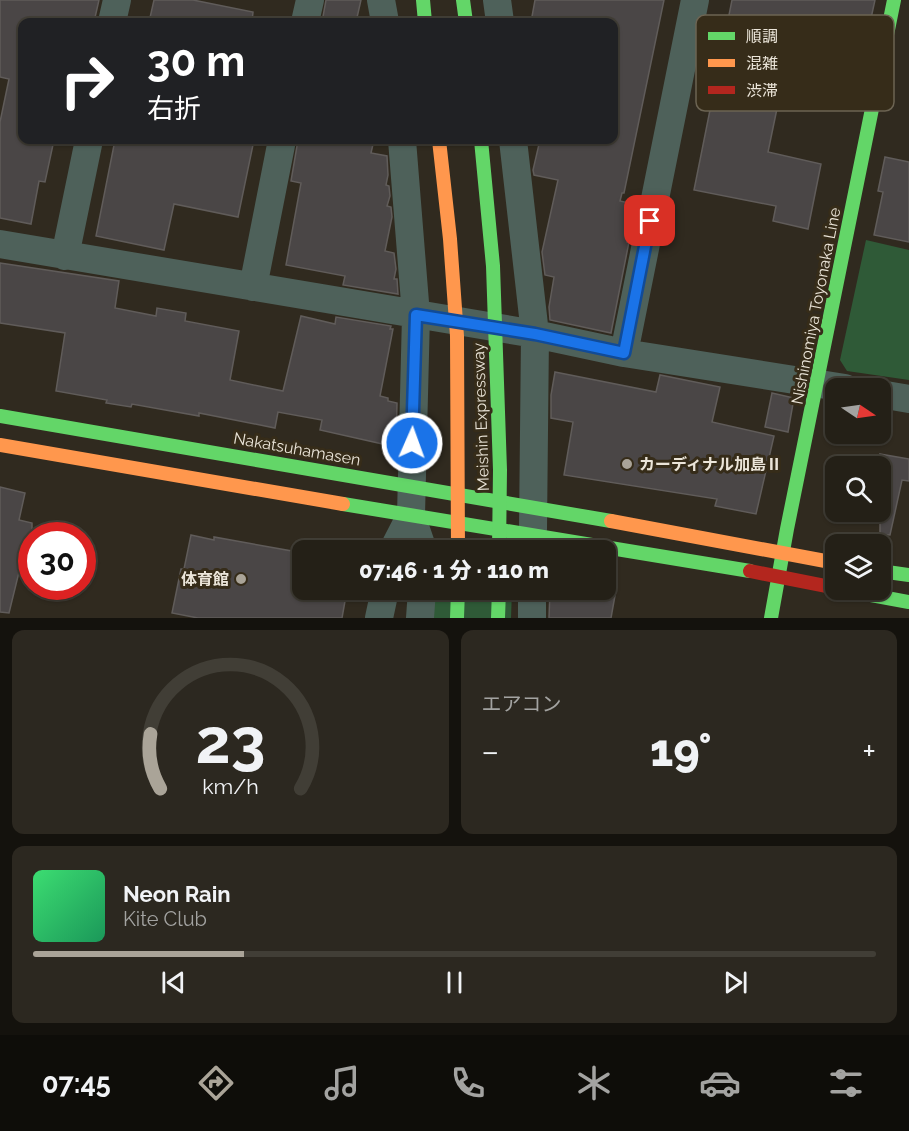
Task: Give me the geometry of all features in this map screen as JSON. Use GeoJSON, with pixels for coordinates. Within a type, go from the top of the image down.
{"type":"FeatureCollection","features":[{"type":"Feature","properties":{"kind":"main road"},"geometry":{"type":"LineString","coordinates":[[423,0],[425,18]]}},
{"type":"Feature","properties":{"kind":"main road"},"geometry":{"type":"LineString","coordinates":[[463,0],[465,18]]}},
{"type":"Feature","properties":{"kind":"main road","name":"Nishinomiya Toyonaka Line"},"geometry":{"type":"LineString","coordinates":[[891,15],[894,0]]}},
{"type":"Feature","properties":{"kind":"main road","name":"Nishinomiya Toyonaka Line"},"geometry":{"type":"LineString","coordinates":[[771,618],[872,111]]}},
{"type":"Feature","properties":{"kind":"main road","name":"Meishin Expressway"},"geometry":{"type":"LineString","coordinates":[[439,144],[450,239],[457,336],[458,540]]}},
{"type":"Feature","properties":{"kind":"main road","name":"Meishin Expressway"},"geometry":{"type":"LineString","coordinates":[[481,144],[493,266],[500,470],[499,540]]}},
{"type":"Feature","properties":{"kind":"main road","name":"Nakatsuhamasen"},"geometry":{"type":"LineString","coordinates":[[0,416],[533,507],[825,561]]}},
{"type":"Feature","properties":{"kind":"main road"},"geometry":{"type":"LineString","coordinates":[[0,445],[411,515],[516,540]]}},
{"type":"Feature","properties":{"kind":"main road"},"geometry":{"type":"LineString","coordinates":[[616,555],[778,576],[825,586]]}},
{"type":"Feature","properties":{"kind":"main road"},"geometry":{"type":"LineString","coordinates":[[891,573],[909,576]]}},
{"type":"Feature","properties":{"kind":"main road"},"geometry":{"type":"LineString","coordinates":[[891,599],[909,602]]}},
{"type":"Feature","properties":{"kind":"main road"},"geometry":{"type":"LineString","coordinates":[[457,618],[458,600]]}},
{"type":"Feature","properties":{"kind":"main road"},"geometry":{"type":"LineString","coordinates":[[498,618],[499,600]]}},
{"type":"Feature","properties":{"kind":"street"},"geometry":{"type":"LineString","coordinates":[[113,18],[117,0]]}},
{"type":"Feature","properties":{"kind":"street"},"geometry":{"type":"LineString","coordinates":[[306,18],[310,0]]}},
{"type":"Feature","properties":{"kind":"street"},"geometry":{"type":"LineString","coordinates":[[381,0],[384,18]]}},
{"type":"Feature","properties":{"kind":"street"},"geometry":{"type":"LineString","coordinates":[[624,353],[695,0]]}},
{"type":"Feature","properties":{"kind":"street"},"geometry":{"type":"LineString","coordinates":[[65,256],[87,144]]}},
{"type":"Feature","properties":{"kind":"street"},"geometry":{"type":"LineString","coordinates":[[253,287],[281,144]]}},
{"type":"Feature","properties":{"kind":"street"},"geometry":{"type":"LineString","coordinates":[[402,144],[416,315],[411,515],[420,540]]}},
{"type":"Feature","properties":{"kind":"street"},"geometry":{"type":"LineString","coordinates":[[513,144],[535,334],[533,540]]}},
{"type":"Feature","properties":{"kind":"street"},"geometry":{"type":"LineString","coordinates":[[0,244],[535,334],[624,353],[825,385]]}},
{"type":"Feature","properties":{"kind":"street"},"geometry":{"type":"LineString","coordinates":[[891,396],[909,399]]}},
{"type":"Feature","properties":{"kind":"street"},"geometry":{"type":"LineString","coordinates":[[398,540],[411,515]]}},
{"type":"Feature","properties":{"kind":"street"},"geometry":{"type":"LineString","coordinates":[[379,618],[383,600]]}},
{"type":"Feature","properties":{"kind":"street"},"geometry":{"type":"LineString","coordinates":[[420,618],[421,600]]}},
{"type":"Feature","properties":{"kind":"street"},"geometry":{"type":"LineString","coordinates":[[532,600],[532,618]]}},
{"type":"Feature","properties":{"kind":"green space"},"geometry":{"type":"Polygon","coordinates":[[[866,240],[909,250],[909,380],[847,371],[840,360],[866,240]]]}},
{"type":"Feature","properties":{"kind":"green space"},"geometry":{"type":"Polygon","coordinates":[[[433,600],[512,600],[511,618],[432,618],[433,600]]]}},
{"type":"Feature","properties":{"kind":"building"},"geometry":{"type":"Polygon","coordinates":[[[0,0],[99,0],[95,18],[18,18],[18,144],[53,144],[45,182],[39,181],[31,224],[0,218],[0,122],[9,79],[0,77],[0,0]]]}},
{"type":"Feature","properties":{"kind":"building"},"geometry":{"type":"Polygon","coordinates":[[[154,0],[193,0],[253,12],[252,18],[150,18],[154,0]]]}},
{"type":"Feature","properties":{"kind":"building"},"geometry":{"type":"Polygon","coordinates":[[[326,0],[361,0],[357,18],[323,18],[326,0]]]}},
{"type":"Feature","properties":{"kind":"building"},"geometry":{"type":"Polygon","coordinates":[[[535,0],[664,0],[624,193],[620,201],[633,204],[629,224],[632,224],[611,333],[550,320],[549,307],[554,277],[545,275],[542,252],[558,180],[534,175],[533,170],[539,144],[618,144],[618,18],[532,18],[535,0]]]}},
{"type":"Feature","properties":{"kind":"building"},"geometry":{"type":"Polygon","coordinates":[[[732,0],[875,0],[872,15],[729,15],[732,0]]]}},
{"type":"Feature","properties":{"kind":"building"},"geometry":{"type":"Polygon","coordinates":[[[710,111],[777,111],[768,152],[821,164],[808,229],[773,221],[776,206],[694,190],[710,111]]]}},
{"type":"Feature","properties":{"kind":"building"},"geometry":{"type":"Polygon","coordinates":[[[114,144],[253,144],[238,217],[174,204],[164,250],[96,236],[114,144]]]}},
{"type":"Feature","properties":{"kind":"building"},"geometry":{"type":"Polygon","coordinates":[[[297,144],[373,144],[371,153],[387,156],[386,185],[389,186],[390,196],[387,206],[391,207],[392,217],[385,251],[394,253],[396,269],[394,279],[397,279],[398,294],[343,285],[345,276],[286,265],[301,183],[291,181],[297,144]]]}},
{"type":"Feature","properties":{"kind":"building"},"geometry":{"type":"Polygon","coordinates":[[[885,157],[909,162],[909,242],[874,235],[883,192],[878,191],[885,157]]]}},
{"type":"Feature","properties":{"kind":"building"},"geometry":{"type":"Polygon","coordinates":[[[0,263],[119,281],[115,308],[156,316],[157,308],[186,313],[185,321],[239,331],[230,380],[283,391],[301,316],[335,324],[336,317],[391,326],[390,329],[393,329],[380,396],[397,403],[396,447],[320,430],[322,420],[278,412],[275,428],[199,413],[199,416],[132,404],[131,407],[106,403],[107,400],[56,391],[65,333],[0,323],[0,263]]]}},
{"type":"Feature","properties":{"kind":"building"},"geometry":{"type":"Polygon","coordinates":[[[555,372],[656,392],[660,375],[720,387],[712,422],[774,436],[756,514],[715,506],[717,499],[564,475],[573,422],[551,418],[551,395],[555,372]]]}},
{"type":"Feature","properties":{"kind":"building"},"geometry":{"type":"Polygon","coordinates":[[[772,393],[794,398],[788,432],[765,427],[772,393]]]}},
{"type":"Feature","properties":{"kind":"building"},"geometry":{"type":"Polygon","coordinates":[[[880,454],[909,459],[909,481],[902,480],[890,534],[880,534],[880,522],[891,522],[891,456],[880,456],[880,454]]]}},
{"type":"Feature","properties":{"kind":"building"},"geometry":{"type":"Polygon","coordinates":[[[0,487],[25,493],[19,520],[28,522],[18,522],[18,576],[9,613],[0,612],[0,487]]]}},
{"type":"Feature","properties":{"kind":"building","name":"体育館"},"geometry":{"type":"Polygon","coordinates":[[[191,535],[292,551],[292,600],[345,600],[342,618],[198,618],[172,613],[181,569],[184,569],[191,535]]]}},
{"type":"Feature","properties":{"kind":"building"},"geometry":{"type":"Polygon","coordinates":[[[550,600],[614,600],[611,618],[549,618],[550,600]]]}},
{"type":"Feature","properties":{"kind":"traffic: fast"},"geometry":{"type":"LineString","coordinates":[[423,0],[425,18]]}},
{"type":"Feature","properties":{"kind":"traffic: fast"},"geometry":{"type":"LineString","coordinates":[[463,0],[465,18]]}},
{"type":"Feature","properties":{"kind":"traffic: fast"},"geometry":{"type":"LineString","coordinates":[[891,15],[894,0]]}},
{"type":"Feature","properties":{"kind":"traffic: fast"},"geometry":{"type":"LineString","coordinates":[[771,618],[872,111]]}},
{"type":"Feature","properties":{"kind":"traffic: fast"},"geometry":{"type":"LineString","coordinates":[[481,144],[493,266],[500,470],[499,540]]}},
{"type":"Feature","properties":{"kind":"traffic: fast"},"geometry":{"type":"LineString","coordinates":[[0,416],[611,521]]}},
{"type":"Feature","properties":{"kind":"traffic: fast"},"geometry":{"type":"LineString","coordinates":[[343,504],[750,571]]}},
{"type":"Feature","properties":{"kind":"traffic: fast"},"geometry":{"type":"LineString","coordinates":[[891,573],[909,575]]}},
{"type":"Feature","properties":{"kind":"traffic: fast"},"geometry":{"type":"LineString","coordinates":[[891,599],[909,602]]}},
{"type":"Feature","properties":{"kind":"traffic: fast"},"geometry":{"type":"LineString","coordinates":[[457,618],[458,600]]}},
{"type":"Feature","properties":{"kind":"traffic: fast"},"geometry":{"type":"LineString","coordinates":[[498,618],[499,600]]}},
{"type":"Feature","properties":{"kind":"traffic: slow"},"geometry":{"type":"LineString","coordinates":[[439,144],[450,239],[457,336],[458,540]]}},
{"type":"Feature","properties":{"kind":"traffic: slow"},"geometry":{"type":"LineString","coordinates":[[0,445],[343,504]]}},
{"type":"Feature","properties":{"kind":"traffic: slow"},"geometry":{"type":"LineString","coordinates":[[611,521],[825,561]]}},
{"type":"Feature","properties":{"kind":"traffic: jam"},"geometry":{"type":"LineString","coordinates":[[750,571],[825,586]]}},
{"type":"Feature","properties":{"kind":"place","name":"カーディナル加島Ⅱ"},"geometry":{"type":"Point","coordinates":[627,464]}},
{"type":"Feature","properties":{"kind":"place","name":"体育館"},"geometry":{"type":"Point","coordinates":[241,579]}},
{"type":"Feature","properties":{"kind":"route"},"geometry":{"type":"LineString","coordinates":[[412,443],[416,315],[535,334],[624,353],[650,221]]}}]}
